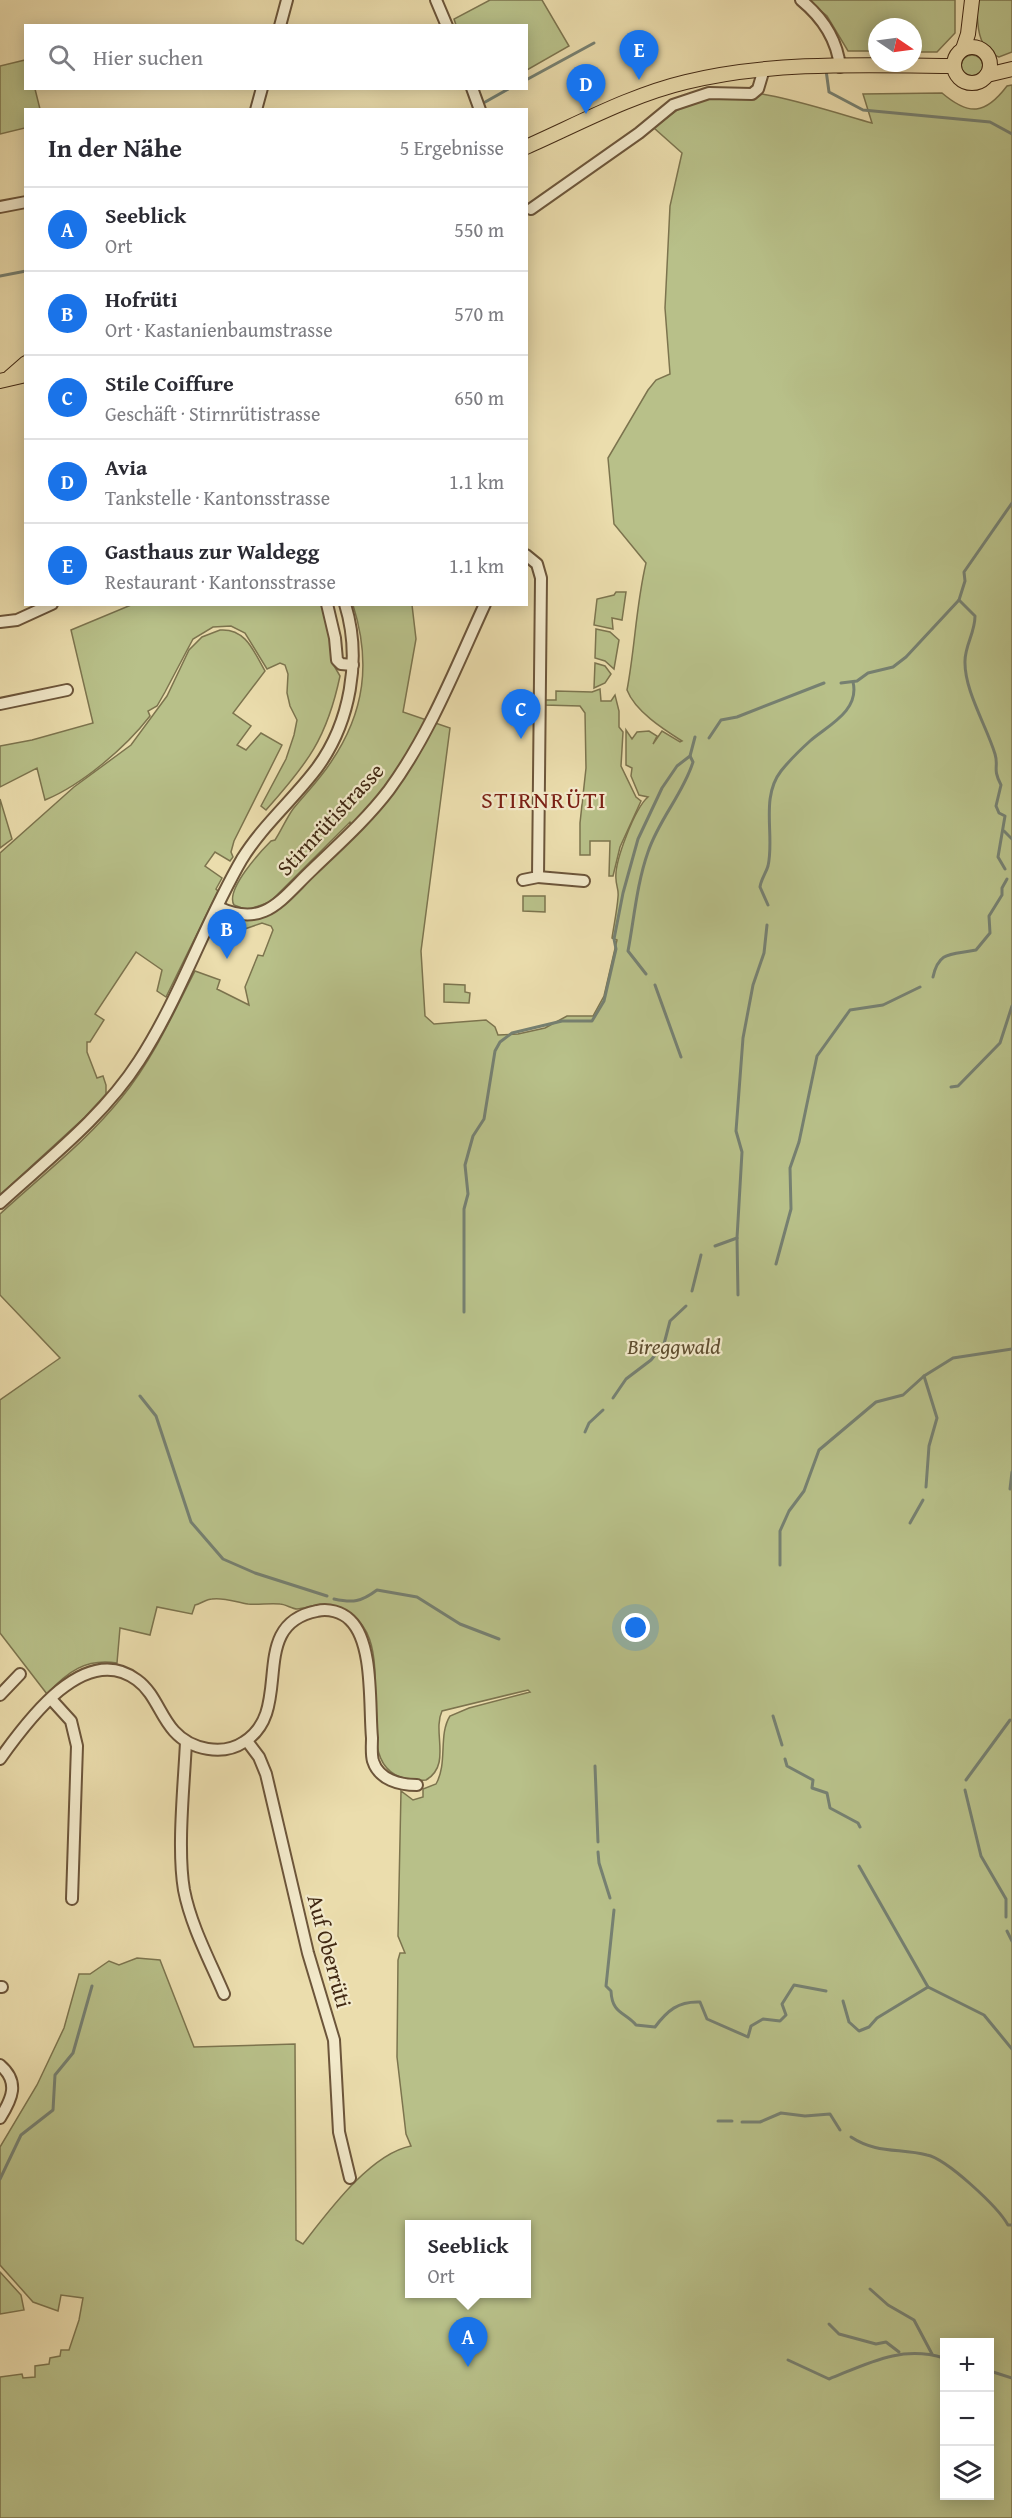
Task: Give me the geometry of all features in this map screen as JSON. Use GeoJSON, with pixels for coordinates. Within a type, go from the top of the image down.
{"type":"FeatureCollection","features":[{"type":"Feature","properties":{"kind":"main road"},"geometry":{"type":"LineString","coordinates":[[963,49],[972,1]]}},
{"type":"Feature","properties":{"kind":"main road"},"geometry":{"type":"LineString","coordinates":[[972,1],[985,53],[990,66],[987,75],[980,82],[970,84],[960,80],[953,66],[956,56],[963,49],[970,47],[985,53],[1012,61]]}},
{"type":"Feature","properties":{"kind":"main road"},"geometry":{"type":"LineString","coordinates":[[528,146],[645,94],[685,82],[764,69],[953,66]]}},
{"type":"Feature","properties":{"kind":"main road"},"geometry":{"type":"LineString","coordinates":[[987,75],[1012,69]]}},
{"type":"Feature","properties":{"kind":"main road"},"geometry":{"type":"LineString","coordinates":[[5,379],[24,365]]}},
{"type":"Feature","properties":{"kind":"main road"},"geometry":{"type":"LineString","coordinates":[[5,379],[24,375]]}},
{"type":"Feature","properties":{"kind":"street"},"geometry":{"type":"LineString","coordinates":[[281,24],[287,0]]}},
{"type":"Feature","properties":{"kind":"street"},"geometry":{"type":"LineString","coordinates":[[436,0],[446,24]]}},
{"type":"Feature","properties":{"kind":"street"},"geometry":{"type":"LineString","coordinates":[[801,0],[816,12],[827,26],[838,55],[829,67]]}},
{"type":"Feature","properties":{"kind":"street"},"geometry":{"type":"LineString","coordinates":[[531,209],[639,133],[673,105],[709,93],[752,94],[758,89],[764,69]]}},
{"type":"Feature","properties":{"kind":"street"},"geometry":{"type":"LineString","coordinates":[[257,108],[261,90]]}},
{"type":"Feature","properties":{"kind":"street"},"geometry":{"type":"LineString","coordinates":[[473,90],[479,105]]}},
{"type":"Feature","properties":{"kind":"street"},"geometry":{"type":"LineString","coordinates":[[0,207],[24,202]]}},
{"type":"Feature","properties":{"kind":"street"},"geometry":{"type":"LineString","coordinates":[[528,557],[537,564],[541,578],[538,878]]}},
{"type":"Feature","properties":{"kind":"street"},"geometry":{"type":"LineString","coordinates":[[0,622],[17,620],[48,606]]}},
{"type":"Feature","properties":{"kind":"street"},"geometry":{"type":"LineString","coordinates":[[327,606],[335,638],[337,660],[344,665],[353,665]]}},
{"type":"Feature","properties":{"kind":"street"},"geometry":{"type":"LineString","coordinates":[[0,1203],[94,1116],[120,1088],[154,1034],[252,843],[312,774],[329,748],[348,698],[353,665],[351,632],[345,606]]}},
{"type":"Feature","properties":{"kind":"street","name":"Stirnrütistrasse"},"geometry":{"type":"LineString","coordinates":[[218,907],[244,916],[269,910],[356,828],[387,793],[425,732],[484,606]]}},
{"type":"Feature","properties":{"kind":"street"},"geometry":{"type":"LineString","coordinates":[[0,704],[67,690]]}},
{"type":"Feature","properties":{"kind":"street"},"geometry":{"type":"LineString","coordinates":[[523,880],[538,878],[584,881]]}},
{"type":"Feature","properties":{"kind":"street"},"geometry":{"type":"LineString","coordinates":[[0,1759],[67,1683],[89,1671],[116,1670],[141,1683],[174,1732],[186,1742],[212,1750],[239,1745],[247,1741],[266,1715],[271,1699],[275,1651],[284,1629],[296,1618],[308,1612],[329,1610],[348,1618],[357,1627],[365,1645],[373,1761],[388,1779],[398,1784],[417,1785]]}},
{"type":"Feature","properties":{"kind":"street"},"geometry":{"type":"LineString","coordinates":[[0,1695],[20,1674]]}},
{"type":"Feature","properties":{"kind":"street"},"geometry":{"type":"LineString","coordinates":[[51,1699],[71,1721],[77,1746],[72,1899]]}},
{"type":"Feature","properties":{"kind":"street","name":"Auf Oberrüti"},"geometry":{"type":"LineString","coordinates":[[247,1741],[259,1757],[266,1774],[308,1953],[334,2040],[339,2132],[350,2178]]}},
{"type":"Feature","properties":{"kind":"street"},"geometry":{"type":"LineString","coordinates":[[186,1742],[182,1869],[184,1890],[190,1913],[224,1994]]}},
{"type":"Feature","properties":{"kind":"street"},"geometry":{"type":"LineString","coordinates":[[0,2065],[11,2077],[14,2085],[10,2102],[0,2118]]}},
{"type":"Feature","properties":{"kind":"green space"},"geometry":{"type":"Polygon","coordinates":[[[490,0],[542,0],[569,46],[528,69],[528,24],[456,24],[454,19],[490,0]]]}},
{"type":"Feature","properties":{"kind":"green space"},"geometry":{"type":"Polygon","coordinates":[[[808,0],[955,0],[955,33],[937,52],[922,52],[922,18],[868,18],[868,51],[848,51],[827,16],[808,0]]]}},
{"type":"Feature","properties":{"kind":"green space"},"geometry":{"type":"Polygon","coordinates":[[[977,0],[1012,0],[1012,52],[999,57],[986,48],[979,33],[977,0]]]}},
{"type":"Feature","properties":{"kind":"green space"},"geometry":{"type":"Polygon","coordinates":[[[972,55],[980,58],[983,66],[980,74],[972,77],[964,74],[961,66],[964,58],[972,55]]]}},
{"type":"Feature","properties":{"kind":"green space"},"geometry":{"type":"Polygon","coordinates":[[[24,60],[24,90],[35,90],[40,108],[24,108],[24,128],[0,134],[0,66],[24,60]]]}},
{"type":"Feature","properties":{"kind":"green space","name":"Bireggwald"},"geometry":{"type":"Polygon","coordinates":[[[1012,85],[1012,2518],[0,2518],[0,2377],[22,2374],[23,2378],[35,2377],[35,2366],[49,2364],[50,2358],[60,2356],[61,2350],[69,2350],[79,2320],[83,2298],[61,2295],[58,2311],[33,2302],[0,2265],[0,2147],[37,2085],[64,2028],[79,1974],[90,1974],[109,1961],[119,1965],[137,1958],[160,1960],[194,2047],[295,2044],[296,2240],[303,2244],[337,2201],[365,2172],[380,2160],[411,2146],[406,2134],[397,2057],[398,1960],[400,1953],[405,1953],[398,1936],[401,1791],[413,1800],[423,1797],[423,1789],[436,1784],[442,1767],[444,1732],[450,1716],[469,1708],[530,1692],[528,1690],[442,1711],[439,1729],[440,1757],[434,1774],[426,1780],[396,1775],[381,1758],[375,1732],[375,1668],[369,1639],[354,1617],[324,1605],[297,1609],[282,1604],[248,1604],[216,1599],[195,1605],[192,1614],[157,1607],[150,1635],[120,1628],[117,1663],[96,1663],[78,1668],[62,1679],[47,1694],[0,1633],[0,1400],[60,1358],[0,1295],[0,1214],[79,1143],[122,1097],[153,1052],[195,971],[220,980],[217,989],[249,1005],[245,987],[258,955],[263,956],[273,930],[271,926],[262,923],[242,930],[227,920],[254,919],[275,911],[357,830],[350,822],[270,902],[247,910],[234,905],[234,890],[239,881],[266,846],[275,840],[293,809],[331,762],[351,724],[358,705],[363,667],[359,626],[353,606],[412,606],[416,639],[403,712],[450,728],[421,951],[425,1016],[434,1024],[486,1020],[495,1027],[498,1035],[518,1034],[545,1028],[567,1016],[593,1016],[604,996],[617,940],[612,938],[618,897],[616,871],[618,861],[637,812],[648,797],[639,795],[631,776],[632,768],[626,765],[626,730],[632,739],[637,732],[649,731],[657,736],[653,744],[662,731],[682,741],[643,712],[627,690],[646,563],[614,524],[608,458],[648,390],[656,380],[670,374],[665,308],[670,206],[682,153],[654,128],[689,102],[713,92],[728,90],[769,95],[872,123],[863,94],[942,93],[960,106],[969,109],[984,107],[1007,86],[1012,85]]]}},
{"type":"Feature","properties":{"kind":"green space"},"geometry":{"type":"Polygon","coordinates":[[[616,592],[626,592],[622,620],[612,618],[613,629],[594,625],[597,599],[614,595],[616,592]]]}},
{"type":"Feature","properties":{"kind":"green space"},"geometry":{"type":"Polygon","coordinates":[[[129,606],[322,606],[332,644],[333,664],[340,676],[329,716],[314,749],[266,810],[261,806],[286,759],[297,720],[287,693],[288,674],[285,665],[280,663],[267,669],[245,633],[231,626],[213,627],[193,639],[157,706],[148,711],[150,716],[116,752],[74,785],[45,800],[37,768],[0,787],[0,746],[32,740],[93,723],[71,630],[129,606]]]}},
{"type":"Feature","properties":{"kind":"green space"},"geometry":{"type":"Polygon","coordinates":[[[596,629],[610,632],[619,640],[614,669],[605,661],[595,658],[596,629]]]}},
{"type":"Feature","properties":{"kind":"green space"},"geometry":{"type":"Polygon","coordinates":[[[220,630],[229,630],[243,637],[253,649],[265,671],[233,713],[251,726],[237,745],[246,750],[261,733],[282,745],[234,841],[231,852],[233,857],[230,861],[215,852],[205,866],[222,878],[216,889],[218,891],[166,997],[157,991],[162,970],[136,952],[95,1014],[104,1020],[90,1042],[87,1042],[87,1052],[97,1078],[103,1076],[106,1094],[85,1117],[0,1195],[0,853],[74,787],[131,745],[167,696],[189,650],[202,637],[220,630]]]}},
{"type":"Feature","properties":{"kind":"green space"},"geometry":{"type":"Polygon","coordinates":[[[595,663],[605,666],[611,674],[605,683],[594,688],[595,663]]]}},
{"type":"Feature","properties":{"kind":"green space"},"geometry":{"type":"Polygon","coordinates":[[[600,689],[601,701],[611,701],[615,695],[619,711],[619,727],[623,732],[621,766],[636,797],[641,801],[620,847],[613,876],[609,876],[610,841],[590,841],[590,855],[580,855],[580,823],[586,768],[585,713],[580,706],[544,705],[544,700],[556,700],[556,691],[592,692],[600,689]]]}},
{"type":"Feature","properties":{"kind":"green space"},"geometry":{"type":"Polygon","coordinates":[[[0,799],[12,839],[0,848],[0,799]]]}},
{"type":"Feature","properties":{"kind":"green space"},"geometry":{"type":"Polygon","coordinates":[[[523,896],[545,896],[545,912],[523,911],[523,896]]]}},
{"type":"Feature","properties":{"kind":"green space"},"geometry":{"type":"Polygon","coordinates":[[[444,984],[465,985],[465,992],[470,993],[469,1003],[444,1002],[444,984]]]}},
{"type":"Feature","properties":{"kind":"green space"},"geometry":{"type":"Polygon","coordinates":[[[0,2272],[21,2295],[24,2310],[0,2314],[0,2272]]]}},
{"type":"Feature","properties":{"kind":"waterway"},"geometry":{"type":"LineString","coordinates":[[528,79],[594,43]]}},
{"type":"Feature","properties":{"kind":"waterway"},"geometry":{"type":"LineString","coordinates":[[826,70],[829,92],[863,110],[990,122],[1012,134]]}},
{"type":"Feature","properties":{"kind":"waterway"},"geometry":{"type":"LineString","coordinates":[[475,108],[506,90]]}},
{"type":"Feature","properties":{"kind":"waterway"},"geometry":{"type":"LineString","coordinates":[[0,276],[24,271]]}},
{"type":"Feature","properties":{"kind":"waterway"},"geometry":{"type":"LineString","coordinates":[[1005,869],[998,857],[1005,816],[999,813],[996,806],[1001,785],[996,771],[996,758],[972,696],[966,672],[965,655],[975,616],[959,600],[965,581],[964,572],[1012,503]]}},
{"type":"Feature","properties":{"kind":"waterway"},"geometry":{"type":"LineString","coordinates":[[841,683],[857,681],[868,673],[893,667],[906,657],[959,600]]}},
{"type":"Feature","properties":{"kind":"waterway"},"geometry":{"type":"LineString","coordinates":[[768,905],[760,887],[770,854],[770,805],[775,782],[781,771],[799,752],[847,709],[852,701],[853,682]]}},
{"type":"Feature","properties":{"kind":"waterway"},"geometry":{"type":"LineString","coordinates":[[709,738],[721,720],[737,717],[824,683]]}},
{"type":"Feature","properties":{"kind":"waterway"},"geometry":{"type":"LineString","coordinates":[[464,1312],[464,1209],[468,1194],[465,1165],[473,1136],[484,1119],[495,1051],[500,1042],[512,1033],[562,1021],[592,1021],[604,1001],[616,949],[614,939],[623,893],[638,839],[662,788],[677,766],[690,756],[695,737]]}},
{"type":"Feature","properties":{"kind":"waterway"},"geometry":{"type":"LineString","coordinates":[[646,974],[628,951],[638,889],[653,840],[689,774],[693,762],[690,756]]}},
{"type":"Feature","properties":{"kind":"waterway"},"geometry":{"type":"LineString","coordinates":[[1004,831],[1012,839]]}},
{"type":"Feature","properties":{"kind":"waterway"},"geometry":{"type":"LineString","coordinates":[[933,977],[943,958],[976,950],[990,933],[989,916],[1002,895],[1002,888],[1007,879]]}},
{"type":"Feature","properties":{"kind":"waterway"},"geometry":{"type":"LineString","coordinates":[[738,1295],[737,1238],[742,1152],[736,1131],[743,1038],[753,985],[764,953],[767,925]]}},
{"type":"Feature","properties":{"kind":"waterway"},"geometry":{"type":"LineString","coordinates":[[655,985],[681,1057]]}},
{"type":"Feature","properties":{"kind":"waterway"},"geometry":{"type":"LineString","coordinates":[[776,1264],[791,1209],[790,1168],[799,1142],[817,1056],[850,1010],[883,1005],[920,987]]}},
{"type":"Feature","properties":{"kind":"waterway"},"geometry":{"type":"LineString","coordinates":[[951,1087],[958,1086],[1000,1043],[1012,1006]]}},
{"type":"Feature","properties":{"kind":"waterway"},"geometry":{"type":"LineString","coordinates":[[715,1246],[737,1238]]}},
{"type":"Feature","properties":{"kind":"waterway"},"geometry":{"type":"LineString","coordinates":[[692,1291],[701,1255]]}},
{"type":"Feature","properties":{"kind":"waterway"},"geometry":{"type":"LineString","coordinates":[[613,1398],[626,1379],[651,1360],[664,1344],[670,1321],[686,1306]]}},
{"type":"Feature","properties":{"kind":"waterway"},"geometry":{"type":"LineString","coordinates":[[780,1565],[780,1531],[789,1511],[804,1491],[819,1450],[876,1402],[903,1395],[924,1376],[953,1358],[1012,1349]]}},
{"type":"Feature","properties":{"kind":"waterway"},"geometry":{"type":"LineString","coordinates":[[924,1376],[937,1418],[929,1446],[926,1487]]}},
{"type":"Feature","properties":{"kind":"waterway"},"geometry":{"type":"LineString","coordinates":[[140,1396],[156,1416],[191,1522],[223,1559],[255,1573],[327,1596]]}},
{"type":"Feature","properties":{"kind":"waterway"},"geometry":{"type":"LineString","coordinates":[[585,1432],[589,1423],[603,1410]]}},
{"type":"Feature","properties":{"kind":"waterway"},"geometry":{"type":"LineString","coordinates":[[1010,1489],[1012,1472]]}},
{"type":"Feature","properties":{"kind":"waterway"},"geometry":{"type":"LineString","coordinates":[[910,1523],[923,1500]]}},
{"type":"Feature","properties":{"kind":"waterway"},"geometry":{"type":"LineString","coordinates":[[334,1599],[357,1600],[377,1590],[417,1597],[460,1624],[499,1639]]}},
{"type":"Feature","properties":{"kind":"waterway"},"geometry":{"type":"LineString","coordinates":[[773,1716],[782,1745]]}},
{"type":"Feature","properties":{"kind":"waterway"},"geometry":{"type":"LineString","coordinates":[[966,1780],[1010,1720]]}},
{"type":"Feature","properties":{"kind":"waterway"},"geometry":{"type":"LineString","coordinates":[[785,1759],[787,1766],[813,1780],[812,1788],[827,1793],[830,1808],[858,1823],[860,1827]]}},
{"type":"Feature","properties":{"kind":"waterway"},"geometry":{"type":"LineString","coordinates":[[595,1766],[598,1842]]}},
{"type":"Feature","properties":{"kind":"waterway"},"geometry":{"type":"LineString","coordinates":[[965,1790],[981,1856],[1006,1899],[1006,1917]]}},
{"type":"Feature","properties":{"kind":"waterway"},"geometry":{"type":"LineString","coordinates":[[598,1852],[599,1863],[610,1898]]}},
{"type":"Feature","properties":{"kind":"waterway"},"geometry":{"type":"LineString","coordinates":[[859,1866],[928,1987],[984,2015],[1012,2049]]}},
{"type":"Feature","properties":{"kind":"waterway"},"geometry":{"type":"LineString","coordinates":[[614,1910],[606,1986],[611,1991],[616,2008],[636,2025],[655,2027],[664,2016],[679,2005],[700,2002],[707,2019],[748,2037],[751,2026],[763,2019],[780,2021],[786,2015],[782,2004],[794,1985],[826,1991]]}},
{"type":"Feature","properties":{"kind":"waterway"},"geometry":{"type":"LineString","coordinates":[[1007,1931],[1012,1941]]}},
{"type":"Feature","properties":{"kind":"waterway"},"geometry":{"type":"LineString","coordinates":[[0,2179],[21,2135],[53,2110],[55,2075],[73,2053],[92,1986]]}},
{"type":"Feature","properties":{"kind":"waterway"},"geometry":{"type":"LineString","coordinates":[[843,2001],[849,2022],[859,2031],[869,2027],[877,2018],[928,1987]]}},
{"type":"Feature","properties":{"kind":"waterway"},"geometry":{"type":"LineString","coordinates":[[742,2122],[760,2122],[781,2113],[805,2116],[830,2114],[840,2130]]}},
{"type":"Feature","properties":{"kind":"waterway"},"geometry":{"type":"LineString","coordinates":[[718,2121],[732,2121]]}},
{"type":"Feature","properties":{"kind":"waterway"},"geometry":{"type":"LineString","coordinates":[[851,2137],[870,2146],[936,2158],[959,2174],[994,2207],[1008,2225],[1012,2225]]}},
{"type":"Feature","properties":{"kind":"waterway"},"geometry":{"type":"LineString","coordinates":[[870,2289],[888,2305],[914,2320],[932,2354]]}},
{"type":"Feature","properties":{"kind":"waterway"},"geometry":{"type":"LineString","coordinates":[[829,2324],[839,2334],[876,2344],[886,2342],[899,2352]]}},
{"type":"Feature","properties":{"kind":"waterway"},"geometry":{"type":"LineString","coordinates":[[788,2360],[829,2379],[872,2362],[899,2355],[914,2354],[940,2357]]}},
{"type":"Feature","properties":{"kind":"waterway"},"geometry":{"type":"LineString","coordinates":[[994,2372],[1012,2378]]}},
{"type":"Feature","properties":{"kind":"place","name":"Gasthaus zur Waldegg"},"geometry":{"type":"Point","coordinates":[639,80]}},
{"type":"Feature","properties":{"kind":"place","name":"Avia"},"geometry":{"type":"Point","coordinates":[586,114]}},
{"type":"Feature","properties":{"kind":"place","name":"Stile Coiffure"},"geometry":{"type":"Point","coordinates":[521,739]}},
{"type":"Feature","properties":{"kind":"place","name":"Hofrüti"},"geometry":{"type":"Point","coordinates":[227,959]}},
{"type":"Feature","properties":{"kind":"place","name":"Seeblick"},"geometry":{"type":"Point","coordinates":[468,2367]}},
{"type":"Feature","properties":{"kind":"district","name":"STIRNRÜTI"},"geometry":{"type":"Point","coordinates":[544,799]}}]}
